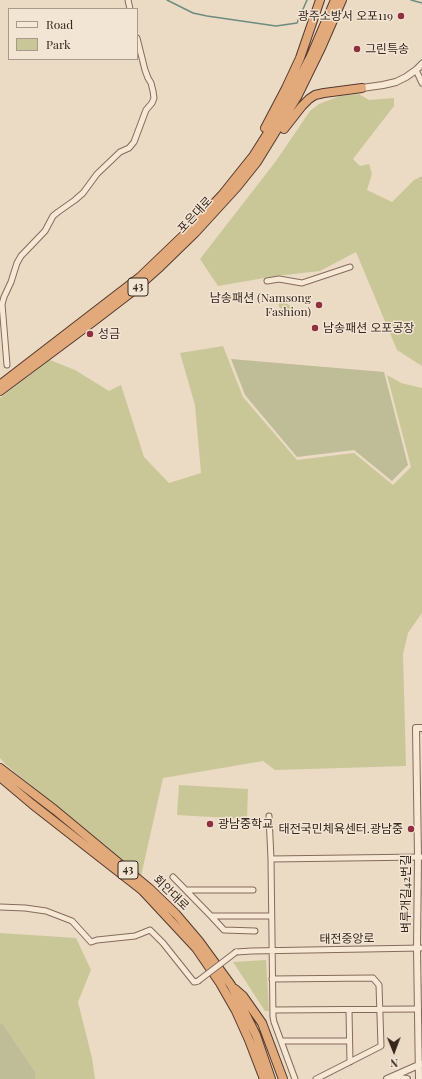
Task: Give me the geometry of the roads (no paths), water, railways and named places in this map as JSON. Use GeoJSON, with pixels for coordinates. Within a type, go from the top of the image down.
{"type":"FeatureCollection","features":[{"type":"Feature","properties":{"kind":"highway"},"geometry":{"type":"LineString","coordinates":[[239,175],[273,113],[300,58],[320,0]]}},
{"type":"Feature","properties":{"kind":"highway","name":"포은대로"},"geometry":{"type":"LineString","coordinates":[[0,385],[140,277],[189,230],[222,195],[254,156],[278,117],[313,52],[335,0]]}},
{"type":"Feature","properties":{"kind":"highway","name":"포은대로"},"geometry":{"type":"LineString","coordinates":[[0,392],[94,321],[160,267],[205,222],[237,187],[257,162],[297,97],[342,0]]}},
{"type":"Feature","properties":{"kind":"highway"},"geometry":{"type":"LineString","coordinates":[[257,162],[273,145],[288,122],[309,99],[315,95],[324,93],[362,88]]}},
{"type":"Feature","properties":{"kind":"highway"},"geometry":{"type":"LineString","coordinates":[[0,765],[4,775]]}},
{"type":"Feature","properties":{"kind":"highway","name":"회안대로"},"geometry":{"type":"LineString","coordinates":[[0,768],[4,775],[25,798],[142,890],[196,948],[220,983],[239,1017],[264,1079]]}},
{"type":"Feature","properties":{"kind":"highway","name":"회안대로"},"geometry":{"type":"LineString","coordinates":[[4,775],[72,824],[149,888],[176,914],[199,941],[231,985],[256,1035],[271,1079]]}},
{"type":"Feature","properties":{"kind":"highway"},"geometry":{"type":"LineString","coordinates":[[0,785],[25,798]]}},
{"type":"Feature","properties":{"kind":"highway"},"geometry":{"type":"LineString","coordinates":[[220,983],[230,1010],[252,1056],[258,1079]]}},
{"type":"Feature","properties":{"kind":"highway"},"geometry":{"type":"LineString","coordinates":[[231,985],[244,996],[262,1023],[283,1079]]}},
{"type":"Feature","properties":{"kind":"street"},"geometry":{"type":"LineString","coordinates":[[7,365],[2,304],[17,263],[21,256],[45,231],[53,216],[83,193],[97,174],[120,152],[129,148],[134,142],[146,110],[152,103],[154,98],[153,91],[145,70],[138,42]]}},
{"type":"Feature","properties":{"kind":"street"},"geometry":{"type":"LineString","coordinates":[[362,88],[396,82],[406,77],[422,64]]}},
{"type":"Feature","properties":{"kind":"street"},"geometry":{"type":"LineString","coordinates":[[416,70],[422,83]]}},
{"type":"Feature","properties":{"kind":"street"},"geometry":{"type":"LineString","coordinates":[[267,281],[279,279],[302,283],[350,267]]}},
{"type":"Feature","properties":{"kind":"street","name":"벼루개길42번길"},"geometry":{"type":"LineString","coordinates":[[419,1079],[420,1064],[417,1009],[420,857],[416,728],[422,728]]}},
{"type":"Feature","properties":{"kind":"street"},"geometry":{"type":"LineString","coordinates":[[269,816],[274,1022],[295,1079]]}},
{"type":"Feature","properties":{"kind":"street"},"geometry":{"type":"LineString","coordinates":[[271,859],[420,857]]}},
{"type":"Feature","properties":{"kind":"street"},"geometry":{"type":"LineString","coordinates":[[172,877],[224,930],[255,932]]}},
{"type":"Feature","properties":{"kind":"street"},"geometry":{"type":"LineString","coordinates":[[186,890],[253,890]]}},
{"type":"Feature","properties":{"kind":"street","name":"태전중앙로"},"geometry":{"type":"LineString","coordinates":[[0,907],[46,911],[72,922],[91,942],[135,936],[150,930],[163,943],[194,982],[198,981],[236,952],[242,951],[419,948]]}},
{"type":"Feature","properties":{"kind":"street"},"geometry":{"type":"LineString","coordinates":[[211,916],[271,916]]}},
{"type":"Feature","properties":{"kind":"street"},"geometry":{"type":"LineString","coordinates":[[272,978],[373,978],[379,985],[381,1046],[316,1079]]}},
{"type":"Feature","properties":{"kind":"street"},"geometry":{"type":"LineString","coordinates":[[273,1010],[417,1009]]}},
{"type":"Feature","properties":{"kind":"street"},"geometry":{"type":"LineString","coordinates":[[349,1010],[350,1062]]}},
{"type":"Feature","properties":{"kind":"street"},"geometry":{"type":"LineString","coordinates":[[418,1018],[422,1029]]}},
{"type":"Feature","properties":{"kind":"street"},"geometry":{"type":"LineString","coordinates":[[281,1041],[349,1041]]}},
{"type":"Feature","properties":{"kind":"street"},"geometry":{"type":"LineString","coordinates":[[389,1078],[420,1064]]}},
{"type":"Feature","properties":{"kind":"street"},"geometry":{"type":"LineString","coordinates":[[389,1078],[407,1079]]}},
{"type":"Feature","properties":{"kind":"waterway"},"geometry":{"type":"LineString","coordinates":[[167,0],[193,13],[276,26],[297,23],[307,0]]}},
{"type":"Feature","properties":{"kind":"waterway"},"geometry":{"type":"LineString","coordinates":[[411,0],[422,3]]}},
{"type":"Feature","properties":{"kind":"place","name":"광주소방서 오포119"},"geometry":{"type":"Point","coordinates":[401,16]}},
{"type":"Feature","properties":{"kind":"place","name":"그린특송"},"geometry":{"type":"Point","coordinates":[357,49]}},
{"type":"Feature","properties":{"kind":"place","name":"남송패션 (Namsong Fashion)"},"geometry":{"type":"Point","coordinates":[319,305]}},
{"type":"Feature","properties":{"kind":"place","name":"남송패션 오포공장"},"geometry":{"type":"Point","coordinates":[315,328]}},
{"type":"Feature","properties":{"kind":"place","name":"성금"},"geometry":{"type":"Point","coordinates":[90,334]}},
{"type":"Feature","properties":{"kind":"place","name":"광남중학교"},"geometry":{"type":"Point","coordinates":[210,824]}},
{"type":"Feature","properties":{"kind":"place","name":"태전국민체육센터.광남중"},"geometry":{"type":"Point","coordinates":[411,829]}}]}
